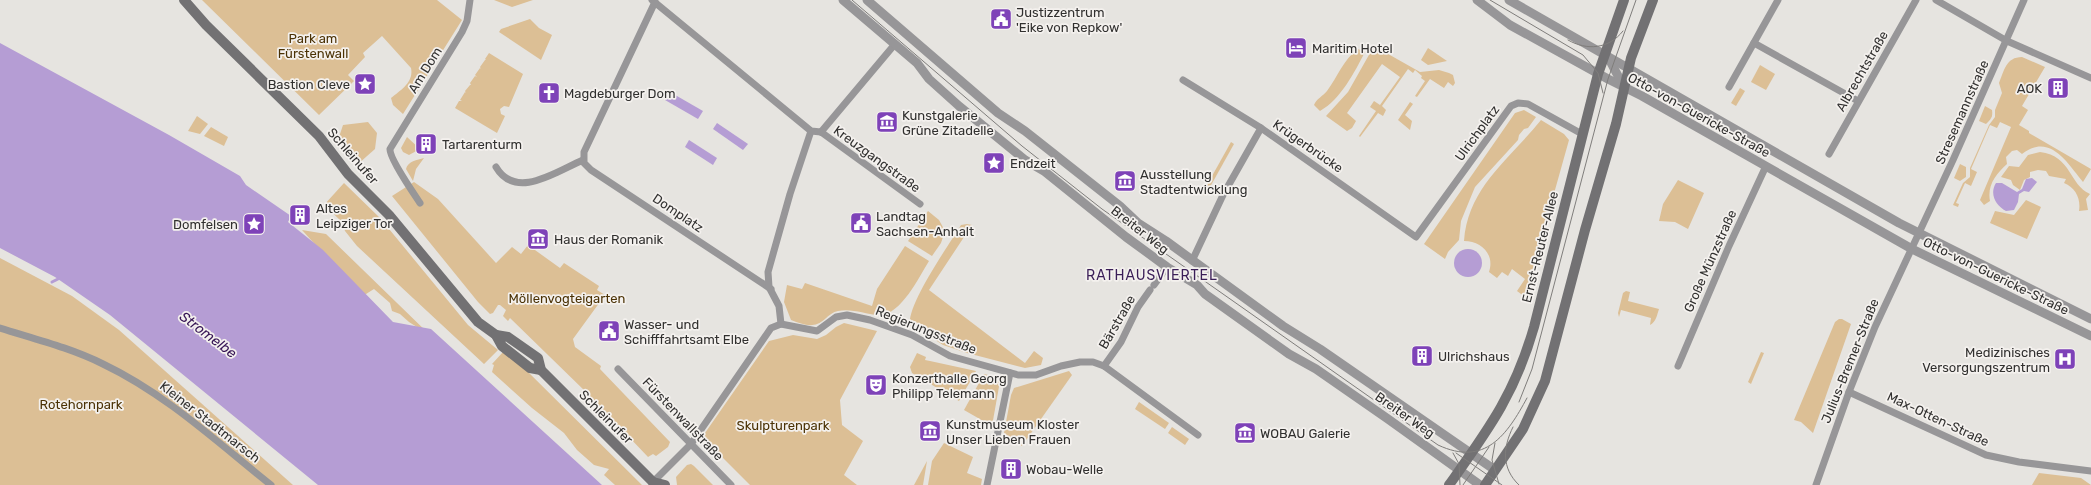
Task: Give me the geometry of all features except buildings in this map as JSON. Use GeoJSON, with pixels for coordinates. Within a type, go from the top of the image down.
{"type":"FeatureCollection","features":[{"type":"Feature","properties":{"kind":"main road","name":"Schleinufer"},"geometry":{"type":"LineString","coordinates":[[184,0],[206,25],[304,121],[348,174],[389,214],[473,316],[496,336],[508,337],[538,358],[541,370],[653,484]]}},
{"type":"Feature","properties":{"kind":"main road","name":"Ernst-Reuter-Allee"},"geometry":{"type":"LineString","coordinates":[[1448,485],[1502,408],[1523,363],[1598,74],[1624,0]]}},
{"type":"Feature","properties":{"kind":"main road"},"geometry":{"type":"LineString","coordinates":[[1485,485],[1523,429],[1545,381],[1585,230],[1614,131],[1628,68],[1653,0]]}},
{"type":"Feature","properties":{"kind":"main road"},"geometry":{"type":"LineString","coordinates":[[653,484],[665,485]]}},
{"type":"Feature","properties":{"kind":"street","name":"Am Dom"},"geometry":{"type":"LineString","coordinates":[[420,204],[396,164],[390,149],[462,32],[467,21],[470,0]]}},
{"type":"Feature","properties":{"kind":"street","name":"Breiter Weg"},"geometry":{"type":"LineString","coordinates":[[843,0],[917,63],[930,81],[1025,160],[1044,171],[1167,267],[1197,285],[1205,294],[1289,354],[1316,369],[1480,485]]}},
{"type":"Feature","properties":{"kind":"street","name":"Breiter Weg"},"geometry":{"type":"LineString","coordinates":[[867,0],[998,113],[1024,131],[1120,206],[1138,223],[1283,326],[1495,470]]}},
{"type":"Feature","properties":{"kind":"street","name":"Otto-von-Guericke-Straße"},"geometry":{"type":"LineString","coordinates":[[1477,0],[1510,25],[1766,166],[1912,249],[2091,336]]}},
{"type":"Feature","properties":{"kind":"street","name":"Otto-von-Guericke-Straße"},"geometry":{"type":"LineString","coordinates":[[1509,0],[1775,154],[1919,234],[2091,319]]}},
{"type":"Feature","properties":{"kind":"street"},"geometry":{"type":"LineString","coordinates":[[1729,87],[1778,0]]}},
{"type":"Feature","properties":{"kind":"street","name":"Albrechtstraße"},"geometry":{"type":"LineString","coordinates":[[1828,154],[1916,0]]}},
{"type":"Feature","properties":{"kind":"street"},"geometry":{"type":"LineString","coordinates":[[1936,0],[2007,41],[2091,78]]}},
{"type":"Feature","properties":{"kind":"street","name":"Stresemannstraße"},"geometry":{"type":"LineString","coordinates":[[1919,234],[2007,41],[2024,0]]}},
{"type":"Feature","properties":{"kind":"street"},"geometry":{"type":"LineString","coordinates":[[496,167],[504,178],[510,181],[528,184],[583,160],[584,152],[653,1],[810,131],[821,132],[895,44]]}},
{"type":"Feature","properties":{"kind":"street"},"geometry":{"type":"LineString","coordinates":[[1754,43],[1858,102]]}},
{"type":"Feature","properties":{"kind":"street"},"geometry":{"type":"LineString","coordinates":[[1604,54],[1613,64],[1624,87]]}},
{"type":"Feature","properties":{"kind":"street","name":"Krügerbrücke"},"geometry":{"type":"LineString","coordinates":[[1183,80],[1261,128],[1416,237]]}},
{"type":"Feature","properties":{"kind":"street","name":"Ulrichplatz"},"geometry":{"type":"LineString","coordinates":[[1416,237],[1511,106],[1528,104],[1582,134]]}},
{"type":"Feature","properties":{"kind":"street"},"geometry":{"type":"LineString","coordinates":[[1192,261],[1218,205],[1261,128]]}},
{"type":"Feature","properties":{"kind":"street"},"geometry":{"type":"LineString","coordinates":[[653,484],[691,444],[768,331],[775,325],[781,324],[779,306],[768,279],[769,269],[810,131]]}},
{"type":"Feature","properties":{"kind":"street","name":"Kreuzgangstraße"},"geometry":{"type":"LineString","coordinates":[[821,132],[920,204]]}},
{"type":"Feature","properties":{"kind":"street","name":"Domplatz"},"geometry":{"type":"LineString","coordinates":[[583,160],[591,170],[771,289]]}},
{"type":"Feature","properties":{"kind":"street","name":"Große Münzstraße"},"geometry":{"type":"LineString","coordinates":[[1678,366],[1729,246],[1766,166]]}},
{"type":"Feature","properties":{"kind":"street","name":"Otto-von-Guericke-Straße"},"geometry":{"type":"LineString","coordinates":[[1912,249],[1919,234]]}},
{"type":"Feature","properties":{"kind":"street","name":"Julius-Bremer-Straße"},"geometry":{"type":"LineString","coordinates":[[1816,485],[1849,392],[1875,327],[1912,249]]}},
{"type":"Feature","properties":{"kind":"street","name":"Bärstraße"},"geometry":{"type":"LineString","coordinates":[[1104,366],[1121,342],[1138,307],[1167,267]]}},
{"type":"Feature","properties":{"kind":"street","name":"Regierungsstraße"},"geometry":{"type":"LineString","coordinates":[[781,324],[814,332],[818,331],[839,316],[864,318],[912,335],[950,356],[1010,373],[1034,375],[1067,364],[1084,361],[1093,362],[1104,366],[1198,435]]}},
{"type":"Feature","properties":{"kind":"street","name":"Kleiner Stadtmarsch"},"geometry":{"type":"LineString","coordinates":[[0,328],[73,351],[123,374],[181,412],[270,485]]}},
{"type":"Feature","properties":{"kind":"street","name":"Fürstenwallstraße"},"geometry":{"type":"LineString","coordinates":[[618,369],[731,485]]}},
{"type":"Feature","properties":{"kind":"street"},"geometry":{"type":"LineString","coordinates":[[987,485],[1010,373]]}},
{"type":"Feature","properties":{"kind":"street","name":"Max-Otten-Straße"},"geometry":{"type":"LineString","coordinates":[[1849,392],[1986,455],[2019,462],[2091,471]]}},
{"type":"Feature","properties":{"kind":"green space","name":"Park am Fürstenwall"},"geometry":{"type":"Polygon","coordinates":[[[202,0],[437,0],[462,20],[403,114],[393,105],[391,98],[403,89],[409,82],[411,77],[411,68],[382,36],[363,53],[365,57],[348,75],[354,81],[319,115],[202,0]]]}},
{"type":"Feature","properties":{"kind":"green space"},"geometry":{"type":"Polygon","coordinates":[[[494,0],[533,0],[512,7],[494,0]]]}},
{"type":"Feature","properties":{"kind":"green space"},"geometry":{"type":"Polygon","coordinates":[[[530,19],[539,28],[552,35],[541,60],[499,32],[501,29],[530,19]]]}},
{"type":"Feature","properties":{"kind":"green space"},"geometry":{"type":"Polygon","coordinates":[[[1374,46],[1420,72],[1439,70],[1449,73],[1453,75],[1455,83],[1453,86],[1448,82],[1444,88],[1430,79],[1417,97],[1415,96],[1425,81],[1415,70],[1413,73],[1408,69],[1382,106],[1386,110],[1383,116],[1378,113],[1360,137],[1359,136],[1376,111],[1370,107],[1374,101],[1380,105],[1400,77],[1382,64],[1347,113],[1356,121],[1352,128],[1347,131],[1326,116],[1348,92],[1374,46]]]}},
{"type":"Feature","properties":{"kind":"green space"},"geometry":{"type":"Polygon","coordinates":[[[1428,48],[1447,61],[1428,65],[1421,60],[1428,48]]]}},
{"type":"Feature","properties":{"kind":"green space"},"geometry":{"type":"Polygon","coordinates":[[[1358,49],[1365,52],[1351,77],[1341,93],[1328,106],[1320,111],[1314,105],[1315,103],[1327,91],[1344,63],[1358,49]]]}},
{"type":"Feature","properties":{"kind":"green space"},"geometry":{"type":"Polygon","coordinates":[[[489,53],[523,74],[509,107],[504,106],[500,109],[501,114],[505,116],[497,133],[455,108],[459,101],[462,101],[460,100],[465,92],[466,93],[465,91],[471,85],[470,83],[475,76],[477,77],[475,75],[480,68],[481,69],[480,67],[486,60],[485,59],[489,53]]]}},
{"type":"Feature","properties":{"kind":"green space"},"geometry":{"type":"Polygon","coordinates":[[[2022,57],[2045,67],[2022,106],[2028,110],[2019,125],[2029,131],[2029,133],[2091,169],[2083,182],[2064,159],[2050,148],[2032,148],[2022,154],[2017,150],[2012,151],[2006,157],[2007,164],[1993,180],[1989,195],[1990,201],[1984,205],[1980,200],[2011,127],[2000,122],[1997,128],[1990,125],[1971,169],[1977,172],[1971,186],[1965,183],[1956,203],[1959,204],[1958,207],[1953,205],[1963,183],[1970,177],[1970,168],[1989,125],[1995,117],[1995,110],[2002,93],[1999,83],[2004,70],[2012,59],[2022,57]]]}},
{"type":"Feature","properties":{"kind":"green space"},"geometry":{"type":"Polygon","coordinates":[[[1760,65],[1775,74],[1766,90],[1751,82],[1760,65]]]}},
{"type":"Feature","properties":{"kind":"green space"},"geometry":{"type":"Polygon","coordinates":[[[1740,88],[1745,91],[1736,106],[1731,103],[1740,88]]]}},
{"type":"Feature","properties":{"kind":"green space"},"geometry":{"type":"Polygon","coordinates":[[[1410,102],[1413,104],[1405,115],[1412,121],[1410,130],[1398,120],[1410,102]]]}},
{"type":"Feature","properties":{"kind":"green space"},"geometry":{"type":"Polygon","coordinates":[[[1985,106],[1992,110],[1991,118],[1986,124],[1979,121],[1985,106]]]}},
{"type":"Feature","properties":{"kind":"green space"},"geometry":{"type":"Polygon","coordinates":[[[1524,110],[1536,117],[1528,128],[1524,129],[1519,135],[1518,140],[1475,187],[1461,221],[1459,240],[1448,252],[1445,259],[1424,244],[1515,113],[1524,110]]]}},
{"type":"Feature","properties":{"kind":"green space"},"geometry":{"type":"Polygon","coordinates":[[[197,116],[208,124],[200,134],[188,131],[197,116]]]}},
{"type":"Feature","properties":{"kind":"green space"},"geometry":{"type":"Polygon","coordinates":[[[1541,120],[1564,134],[1569,140],[1525,297],[1517,291],[1525,279],[1512,269],[1508,276],[1502,272],[1497,278],[1489,272],[1490,260],[1485,250],[1476,243],[1464,241],[1467,222],[1473,205],[1482,190],[1492,175],[1541,120]]]}},
{"type":"Feature","properties":{"kind":"green space"},"geometry":{"type":"Polygon","coordinates":[[[368,122],[377,133],[375,149],[358,164],[338,140],[343,125],[368,122]]]}},
{"type":"Feature","properties":{"kind":"green space"},"geometry":{"type":"Polygon","coordinates":[[[211,127],[228,137],[224,146],[204,136],[211,127]]]}},
{"type":"Feature","properties":{"kind":"green space"},"geometry":{"type":"Polygon","coordinates":[[[407,137],[420,149],[409,155],[403,152],[401,148],[407,137]]]}},
{"type":"Feature","properties":{"kind":"green space"},"geometry":{"type":"Polygon","coordinates":[[[1231,142],[1234,144],[1205,196],[1202,194],[1231,142]]]}},
{"type":"Feature","properties":{"kind":"green space"},"geometry":{"type":"Polygon","coordinates":[[[2040,152],[2058,159],[2083,190],[2090,194],[2086,199],[2088,210],[2079,211],[2077,194],[2072,188],[2064,183],[2066,179],[2049,176],[2046,171],[2038,170],[2030,172],[2030,177],[2024,180],[2020,190],[2013,185],[2011,180],[2001,177],[2009,166],[2019,167],[2028,155],[2040,152]]]}},
{"type":"Feature","properties":{"kind":"green space"},"geometry":{"type":"Polygon","coordinates":[[[424,158],[416,169],[413,181],[406,169],[407,166],[413,161],[424,158]]]}},
{"type":"Feature","properties":{"kind":"green space"},"geometry":{"type":"Polygon","coordinates":[[[1960,164],[1966,167],[1966,177],[1960,181],[1954,178],[1960,164]]]}},
{"type":"Feature","properties":{"kind":"green space"},"geometry":{"type":"Polygon","coordinates":[[[1678,180],[1704,193],[1688,229],[1675,222],[1659,221],[1663,204],[1678,180]]]}},
{"type":"Feature","properties":{"kind":"green space","name":"Möllenvogteigarten"},"geometry":{"type":"Polygon","coordinates":[[[414,182],[438,199],[496,263],[512,247],[521,254],[528,245],[560,268],[564,263],[599,286],[597,290],[605,295],[573,339],[575,347],[601,366],[600,369],[670,442],[668,447],[656,456],[653,454],[648,457],[588,394],[510,318],[508,321],[503,316],[506,310],[498,305],[493,313],[490,314],[478,302],[392,196],[414,182]]]}},
{"type":"Feature","properties":{"kind":"green space"},"geometry":{"type":"Polygon","coordinates":[[[344,183],[380,218],[468,325],[498,350],[484,364],[357,246],[345,231],[341,221],[324,205],[344,183]]]}},
{"type":"Feature","properties":{"kind":"green space"},"geometry":{"type":"Polygon","coordinates":[[[2026,200],[2041,207],[2027,239],[1990,223],[1995,211],[2014,215],[2026,200]]]}},
{"type":"Feature","properties":{"kind":"green space"},"geometry":{"type":"Polygon","coordinates":[[[928,211],[939,220],[945,231],[941,243],[932,256],[908,241],[928,211]]]}},
{"type":"Feature","properties":{"kind":"green space"},"geometry":{"type":"Polygon","coordinates":[[[961,225],[972,225],[929,290],[1025,363],[1034,351],[1043,358],[1041,365],[1025,368],[967,353],[943,345],[922,331],[910,326],[911,316],[921,290],[961,225]]]}},
{"type":"Feature","properties":{"kind":"green space"},"geometry":{"type":"Polygon","coordinates":[[[302,230],[326,234],[431,336],[409,322],[400,314],[392,311],[390,303],[374,289],[366,294],[360,294],[302,230]]]}},
{"type":"Feature","properties":{"kind":"green space"},"geometry":{"type":"Polygon","coordinates":[[[905,246],[929,261],[908,295],[894,310],[886,314],[878,315],[843,310],[834,312],[821,322],[813,325],[805,325],[791,320],[784,302],[787,285],[802,289],[805,283],[872,306],[877,289],[905,246]]]}},
{"type":"Feature","properties":{"kind":"green space","name":"Rotehornpark"},"geometry":{"type":"Polygon","coordinates":[[[0,258],[72,296],[119,330],[293,485],[0,485],[0,258]]]}},
{"type":"Feature","properties":{"kind":"green space"},"geometry":{"type":"Polygon","coordinates":[[[1626,291],[1630,292],[1628,301],[1659,309],[1652,324],[1650,325],[1651,318],[1621,310],[1619,317],[1618,313],[1623,293],[1626,291]]]}},
{"type":"Feature","properties":{"kind":"green space"},"geometry":{"type":"Polygon","coordinates":[[[1839,319],[1851,324],[1813,433],[1801,422],[1794,420],[1835,322],[1839,319]]]}},
{"type":"Feature","properties":{"kind":"green space","name":"Skulpturenpark"},"geometry":{"type":"Polygon","coordinates":[[[844,323],[877,331],[840,400],[842,425],[863,441],[844,475],[857,485],[750,485],[704,439],[705,433],[769,341],[793,335],[817,339],[844,323]]]}},
{"type":"Feature","properties":{"kind":"green space"},"geometry":{"type":"Polygon","coordinates":[[[503,352],[522,366],[642,485],[615,485],[604,475],[609,469],[594,465],[577,450],[564,433],[532,408],[492,372],[494,365],[492,364],[503,352]]]}},
{"type":"Feature","properties":{"kind":"green space"},"geometry":{"type":"Polygon","coordinates":[[[1761,352],[1764,353],[1751,384],[1748,382],[1761,352]]]}},
{"type":"Feature","properties":{"kind":"green space"},"geometry":{"type":"Polygon","coordinates":[[[917,353],[926,357],[925,360],[976,371],[959,401],[912,373],[910,367],[917,353]]]}},
{"type":"Feature","properties":{"kind":"green space"},"geometry":{"type":"Polygon","coordinates":[[[1069,371],[1072,375],[1022,446],[1004,433],[1011,395],[1014,388],[1069,371]]]}},
{"type":"Feature","properties":{"kind":"green space"},"geometry":{"type":"Polygon","coordinates":[[[984,374],[997,377],[1000,381],[992,426],[964,410],[984,374]]]}},
{"type":"Feature","properties":{"kind":"green space"},"geometry":{"type":"Polygon","coordinates":[[[1139,402],[1169,423],[1165,429],[1135,409],[1139,402]]]}},
{"type":"Feature","properties":{"kind":"green space"},"geometry":{"type":"Polygon","coordinates":[[[1172,427],[1189,439],[1185,445],[1168,433],[1172,427]]]}},
{"type":"Feature","properties":{"kind":"green space"},"geometry":{"type":"Polygon","coordinates":[[[944,443],[973,457],[967,473],[982,479],[981,485],[928,485],[932,461],[944,443]]]}},
{"type":"Feature","properties":{"kind":"green space"},"geometry":{"type":"Polygon","coordinates":[[[927,461],[923,485],[914,485],[927,461]]]}},
{"type":"Feature","properties":{"kind":"green space"},"geometry":{"type":"Polygon","coordinates":[[[691,464],[713,485],[677,485],[676,477],[687,465],[691,464]]]}},
{"type":"Feature","properties":{"kind":"green space"},"geometry":{"type":"Polygon","coordinates":[[[2039,473],[2081,478],[2091,485],[2032,485],[2039,473]]]}},
{"type":"Feature","properties":{"kind":"water","name":"Stromelbe"},"geometry":{"type":"Polygon","coordinates":[[[0,43],[169,135],[240,176],[246,185],[291,216],[288,222],[323,250],[393,322],[431,329],[602,485],[318,485],[110,315],[55,277],[0,248],[0,43]]]}},
{"type":"Feature","properties":{"kind":"water"},"geometry":{"type":"Polygon","coordinates":[[[670,92],[703,111],[698,119],[665,100],[670,92]]]}},
{"type":"Feature","properties":{"kind":"water"},"geometry":{"type":"Polygon","coordinates":[[[717,123],[748,144],[743,150],[713,129],[717,123]]]}},
{"type":"Feature","properties":{"kind":"water"},"geometry":{"type":"Polygon","coordinates":[[[689,140],[717,158],[713,165],[685,147],[689,140]]]}},
{"type":"Feature","properties":{"kind":"water"},"geometry":{"type":"Polygon","coordinates":[[[2032,178],[2037,182],[2029,192],[2024,191],[2019,194],[2018,202],[2014,210],[2006,211],[1999,206],[1993,195],[1996,183],[2002,183],[2017,192],[2022,189],[2026,179],[2032,178]]]}},
{"type":"Feature","properties":{"kind":"water"},"geometry":{"type":"Polygon","coordinates":[[[1468,249],[1478,253],[1482,263],[1478,273],[1468,277],[1458,273],[1454,263],[1458,253],[1468,249]]]}},
{"type":"Feature","properties":{"kind":"waterway"},"geometry":{"type":"LineString","coordinates":[[52,282],[58,279]]}},
{"type":"Feature","properties":{"kind":"tram line"},"geometry":{"type":"LineString","coordinates":[[852,0],[1022,146],[1102,209],[1438,445],[1454,451],[1469,452],[1482,450],[1493,444],[1502,435],[1511,424],[1527,398]]}},
{"type":"Feature","properties":{"kind":"tram line"},"geometry":{"type":"LineString","coordinates":[[1490,0],[1583,55],[1598,73],[1603,93]]}},
{"type":"Feature","properties":{"kind":"tram line"},"geometry":{"type":"LineString","coordinates":[[1519,402],[1532,369],[1608,79],[1636,0]]}},
{"type":"Feature","properties":{"kind":"tram line"},"geometry":{"type":"LineString","coordinates":[[1568,40],[1575,44],[1590,47],[1604,45],[1611,42],[1623,31]]}},
{"type":"Feature","properties":{"kind":"tram line"},"geometry":{"type":"LineString","coordinates":[[1513,427],[1507,442],[1506,457],[1509,472],[1519,485]]}},
{"type":"Feature","properties":{"kind":"tram line"},"geometry":{"type":"LineString","coordinates":[[1495,443],[1492,460],[1499,484]]}},
{"type":"Feature","properties":{"kind":"tram line"},"geometry":{"type":"LineString","coordinates":[[1463,485],[1489,447]]}},
{"type":"Feature","properties":{"kind":"tram line"},"geometry":{"type":"LineString","coordinates":[[1453,453],[1459,464],[1460,485]]}},
{"type":"Feature","properties":{"kind":"tram line"},"geometry":{"type":"LineString","coordinates":[[1456,453],[1502,485]]}},
{"type":"Feature","properties":{"kind":"place","name":"Justizzentrum 'Eike von Repkow'"},"geometry":{"type":"Point","coordinates":[1001,19]}},
{"type":"Feature","properties":{"kind":"place","name":"Maritim Hotel"},"geometry":{"type":"Point","coordinates":[1296,48]}},
{"type":"Feature","properties":{"kind":"place","name":"Bastion Cleve"},"geometry":{"type":"Point","coordinates":[365,84]}},
{"type":"Feature","properties":{"kind":"place","name":"AOK"},"geometry":{"type":"Point","coordinates":[2058,88]}},
{"type":"Feature","properties":{"kind":"place","name":"Magdeburger Dom"},"geometry":{"type":"Point","coordinates":[549,93]}},
{"type":"Feature","properties":{"kind":"place","name":"Kunstgalerie Grüne Zitadelle"},"geometry":{"type":"Point","coordinates":[887,122]}},
{"type":"Feature","properties":{"kind":"place","name":"Tartarenturm"},"geometry":{"type":"Point","coordinates":[426,144]}},
{"type":"Feature","properties":{"kind":"place","name":"Endzeit"},"geometry":{"type":"Point","coordinates":[994,163]}},
{"type":"Feature","properties":{"kind":"place","name":"Ausstellung Stadtentwicklung"},"geometry":{"type":"Point","coordinates":[1125,181]}},
{"type":"Feature","properties":{"kind":"place","name":"Altes Leipziger Tor"},"geometry":{"type":"Point","coordinates":[300,215]}},
{"type":"Feature","properties":{"kind":"place","name":"Landtag Sachsen-Anhalt"},"geometry":{"type":"Point","coordinates":[861,223]}},
{"type":"Feature","properties":{"kind":"place","name":"Domfelsen"},"geometry":{"type":"Point","coordinates":[254,224]}},
{"type":"Feature","properties":{"kind":"place","name":"Haus der Romanik"},"geometry":{"type":"Point","coordinates":[538,239]}},
{"type":"Feature","properties":{"kind":"place","name":"Wasser- und Schifffahrtsamt Elbe"},"geometry":{"type":"Point","coordinates":[609,331]}},
{"type":"Feature","properties":{"kind":"place","name":"Ulrichshaus"},"geometry":{"type":"Point","coordinates":[1422,356]}},
{"type":"Feature","properties":{"kind":"place","name":"Medizinisches Versorgungszentrum"},"geometry":{"type":"Point","coordinates":[2065,359]}},
{"type":"Feature","properties":{"kind":"place","name":"Konzerthalle Georg Philipp Telemann"},"geometry":{"type":"Point","coordinates":[876,385]}},
{"type":"Feature","properties":{"kind":"place","name":"Kunstmuseum Kloster Unser Lieben Frauen"},"geometry":{"type":"Point","coordinates":[930,431]}},
{"type":"Feature","properties":{"kind":"place","name":"WOBAU Galerie"},"geometry":{"type":"Point","coordinates":[1245,433]}},
{"type":"Feature","properties":{"kind":"place","name":"Wobau-Welle"},"geometry":{"type":"Point","coordinates":[1011,469]}},
{"type":"Feature","properties":{"kind":"district","name":"RATHAUSVIERTEL"},"geometry":{"type":"Point","coordinates":[1152,275]}}]}
